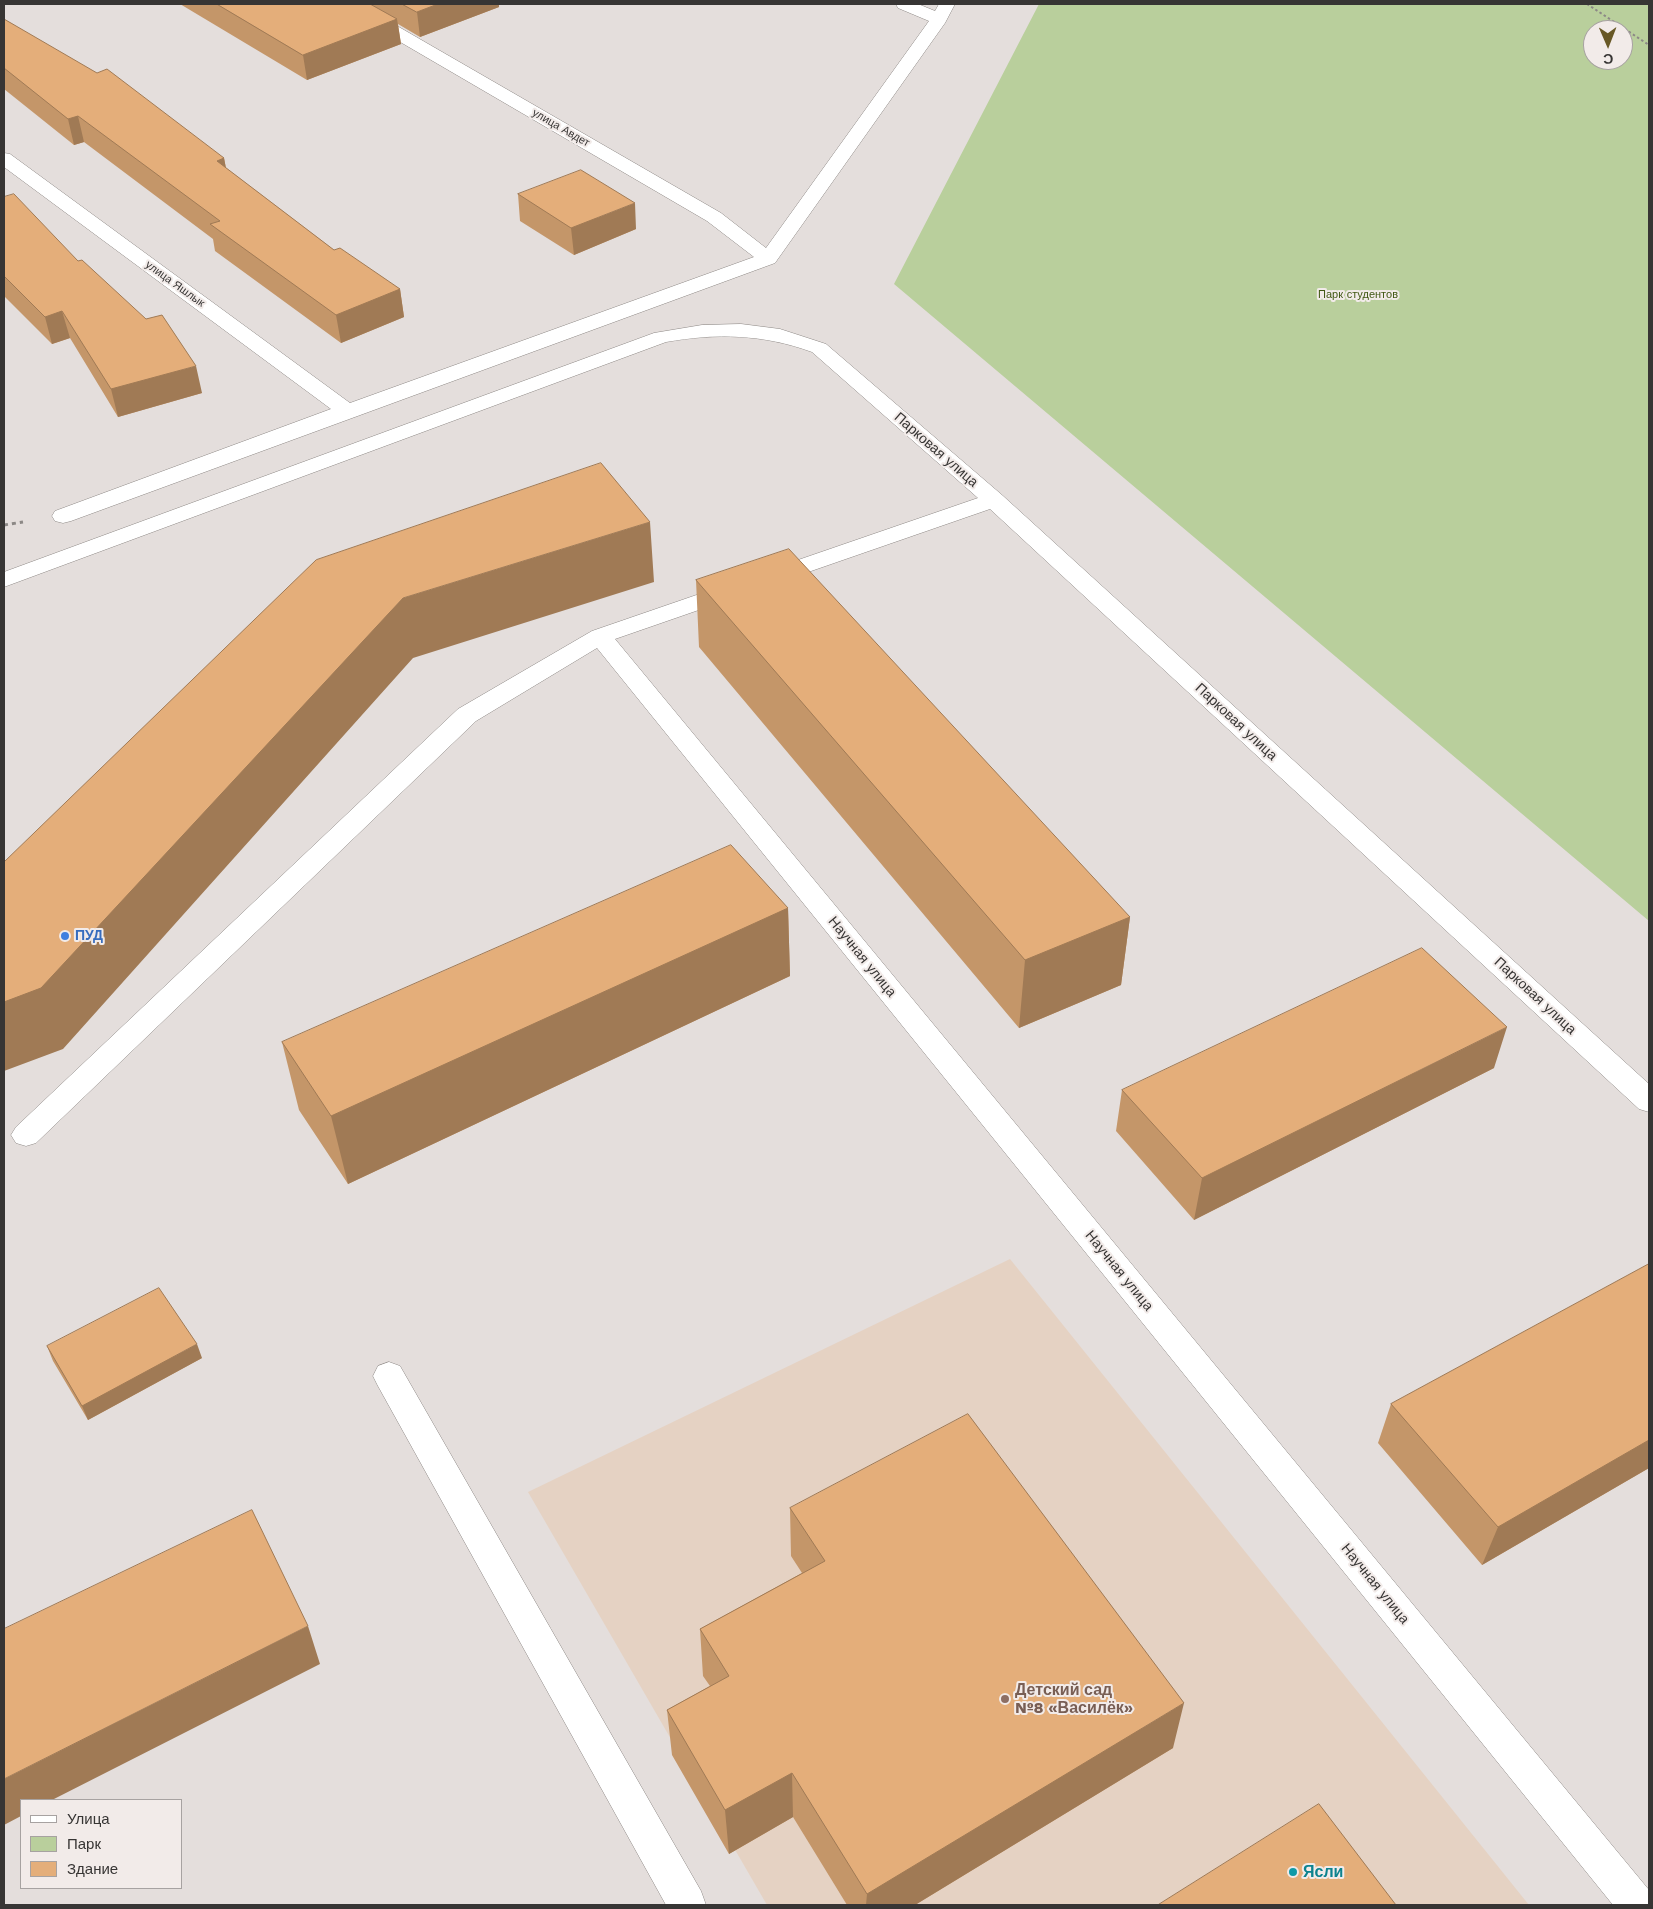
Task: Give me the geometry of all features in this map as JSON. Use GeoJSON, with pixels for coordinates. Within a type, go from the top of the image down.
{"type":"FeatureCollection","features":[{"type":"Feature","properties":{"kind":"street","name":"улица Авдет"},"geometry":{"type":"LineString","coordinates":[[348,4],[714,218],[768,259]]}},
{"type":"Feature","properties":{"kind":"street"},"geometry":{"type":"LineString","coordinates":[[63,516],[347,410],[768,259],[943,12],[904,4]]}},
{"type":"Feature","properties":{"kind":"street","name":"улица Яшлык"},"geometry":{"type":"LineString","coordinates":[[4,158],[347,410]]}},
{"type":"Feature","properties":{"kind":"street","name":"Парковая улица"},"geometry":{"type":"LineString","coordinates":[[4,580],[661,337],[692,331],[732,328],[795,338],[819,348],[994,500],[1649,1101]]}},
{"type":"Feature","properties":{"kind":"street"},"geometry":{"type":"LineString","coordinates":[[26,1135],[467,716],[600,636],[994,500]]}},
{"type":"Feature","properties":{"kind":"street","name":"Научная улица"},"geometry":{"type":"LineString","coordinates":[[600,636],[1637,1905]]}},
{"type":"Feature","properties":{"kind":"street"},"geometry":{"type":"LineString","coordinates":[[389,1376],[687,1905]]}},
{"type":"Feature","properties":{"kind":"path"},"geometry":{"type":"LineString","coordinates":[[1587,4],[1649,45]]}},
{"type":"Feature","properties":{"kind":"shaded area","name":"Детский сад №8 «Василёк»"},"geometry":{"type":"Polygon","coordinates":[[[1010,1259],[1529,1905],[767,1905],[528,1492],[1010,1259]]]}},
{"type":"Feature","properties":{"kind":"green space","name":"Парк студентов"},"geometry":{"type":"Polygon","coordinates":[[[1039,4],[1649,4],[1649,921],[894,284],[1039,4]]]}},
{"type":"Feature","properties":{"kind":"building"},"geometry":{"type":"Polygon","coordinates":[[[217,4],[370,4],[397,19],[303,55],[217,4]]]}},
{"type":"Feature","properties":{"kind":"building"},"geometry":{"type":"Polygon","coordinates":[[[402,4],[438,4],[417,12],[402,4]]]}},
{"type":"Feature","properties":{"kind":"building"},"geometry":{"type":"Polygon","coordinates":[[[4,19],[97,73],[107,69],[224,158],[217,161],[334,250],[340,248],[400,289],[336,315],[210,224],[220,221],[78,116],[68,119],[4,68],[4,19]]]}},
{"type":"Feature","properties":{"kind":"building"},"geometry":{"type":"Polygon","coordinates":[[[581,170],[635,203],[571,228],[518,194],[581,170]]]}},
{"type":"Feature","properties":{"kind":"building"},"geometry":{"type":"Polygon","coordinates":[[[14,194],[78,261],[82,260],[146,319],[162,315],[196,366],[111,389],[62,311],[45,317],[4,276],[4,197],[14,194]]]}},
{"type":"Feature","properties":{"kind":"building"},"geometry":{"type":"Polygon","coordinates":[[[601,463],[650,522],[403,598],[41,988],[4,1002],[4,862],[316,560],[601,463]]]}},
{"type":"Feature","properties":{"kind":"building"},"geometry":{"type":"Polygon","coordinates":[[[789,549],[1130,917],[1025,960],[696,580],[789,549]]]}},
{"type":"Feature","properties":{"kind":"building"},"geometry":{"type":"Polygon","coordinates":[[[731,845],[788,908],[331,1116],[282,1042],[731,845]]]}},
{"type":"Feature","properties":{"kind":"building"},"geometry":{"type":"Polygon","coordinates":[[[1422,948],[1507,1027],[1202,1178],[1122,1090],[1422,948]]]}},
{"type":"Feature","properties":{"kind":"building"},"geometry":{"type":"Polygon","coordinates":[[[1649,1264],[1649,1440],[1498,1527],[1391,1404],[1649,1264]]]}},
{"type":"Feature","properties":{"kind":"building"},"geometry":{"type":"Polygon","coordinates":[[[159,1288],[197,1344],[82,1406],[47,1346],[159,1288]]]}},
{"type":"Feature","properties":{"kind":"building"},"geometry":{"type":"Polygon","coordinates":[[[968,1414],[1184,1703],[867,1894],[792,1773],[725,1810],[667,1710],[729,1676],[700,1629],[825,1561],[790,1508],[968,1414]]]}},
{"type":"Feature","properties":{"kind":"building"},"geometry":{"type":"Polygon","coordinates":[[[252,1510],[308,1626],[4,1779],[4,1629],[252,1510]]]}},
{"type":"Feature","properties":{"kind":"building"},"geometry":{"type":"Polygon","coordinates":[[[1319,1804],[1396,1905],[1158,1905],[1319,1804]]]}},
{"type":"Feature","properties":{"kind":"place","name":"ПУД"},"geometry":{"type":"Point","coordinates":[65,936]}},
{"type":"Feature","properties":{"kind":"place","name":"Детский сад №8 «Василёк»"},"geometry":{"type":"Point","coordinates":[1005,1699]}},
{"type":"Feature","properties":{"kind":"place","name":"Ясли"},"geometry":{"type":"Point","coordinates":[1293,1872]}}]}
